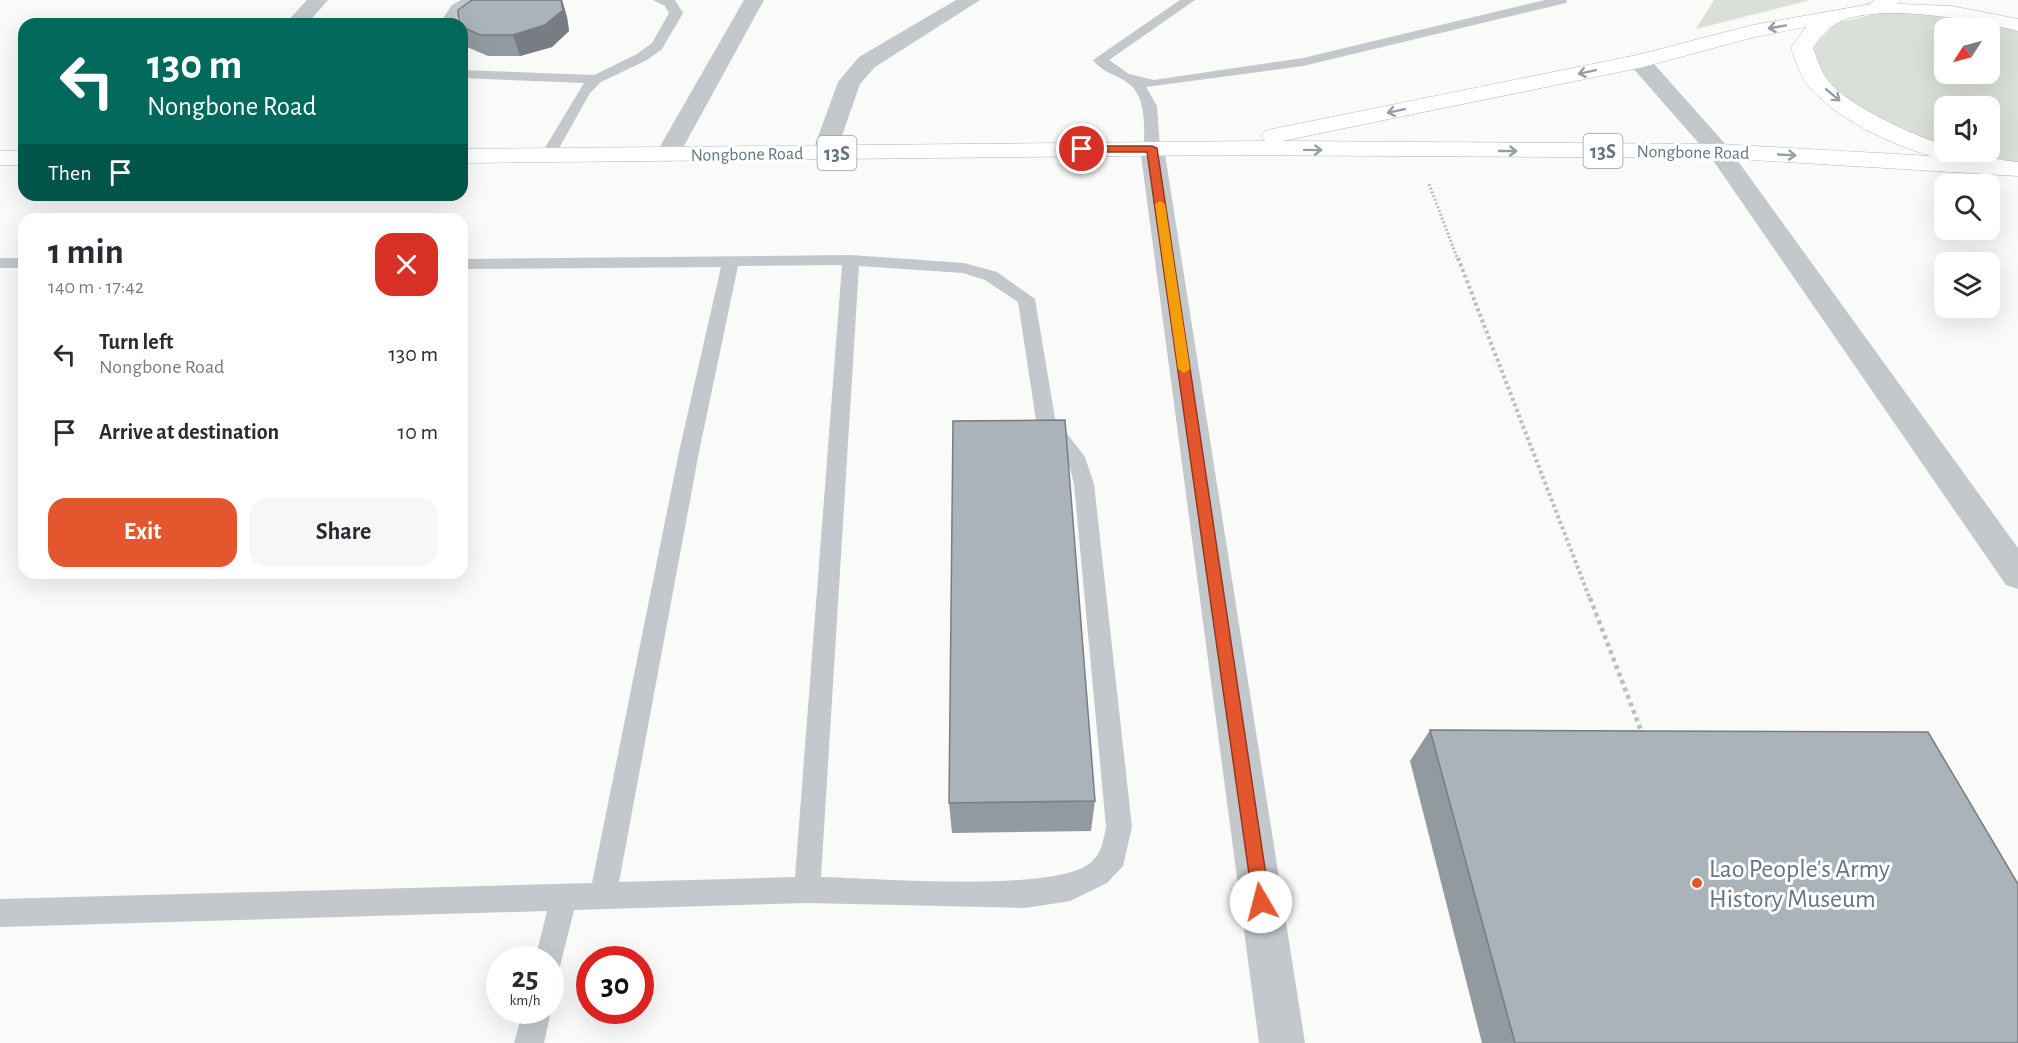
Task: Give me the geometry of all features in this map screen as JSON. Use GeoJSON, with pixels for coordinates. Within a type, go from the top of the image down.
{"type":"FeatureCollection","features":[{"type":"Feature","properties":{"kind":"highway","name":"Nongbone Road"},"geometry":{"type":"LineString","coordinates":[[1213,148],[1639,61],[1753,31],[1834,16],[1881,4],[1943,9],[1987,16],[2018,25]]}},
{"type":"Feature","properties":{"kind":"highway","name":"Nongbone Road"},"geometry":{"type":"LineString","coordinates":[[1834,16],[1814,29],[1802,48],[1817,82],[1857,115],[1916,144],[1992,167]]}},
{"type":"Feature","properties":{"kind":"highway","name":"Nongbone Road"},"geometry":{"type":"LineString","coordinates":[[468,156],[1152,148],[1719,151],[2018,169]]}},
{"type":"Feature","properties":{"kind":"highway"},"geometry":{"type":"LineString","coordinates":[[0,158],[18,158]]}},
{"type":"Feature","properties":{"kind":"street"},"geometry":{"type":"LineString","coordinates":[[301,18],[318,0]]}},
{"type":"Feature","properties":{"kind":"street"},"geometry":{"type":"LineString","coordinates":[[667,155],[754,0]]}},
{"type":"Feature","properties":{"kind":"street"},"geometry":{"type":"LineString","coordinates":[[824,153],[849,82],[867,62],[970,0]]}},
{"type":"Feature","properties":{"kind":"street"},"geometry":{"type":"LineString","coordinates":[[1639,61],[1719,151],[2018,575]]}},
{"type":"Feature","properties":{"kind":"street"},"geometry":{"type":"LineString","coordinates":[[1152,148],[1282,1043]]}},
{"type":"Feature","properties":{"kind":"lane"},"geometry":{"type":"LineString","coordinates":[[450,18],[457,8],[470,0]]}},
{"type":"Feature","properties":{"kind":"lane"},"geometry":{"type":"LineString","coordinates":[[548,156],[584,91],[596,79],[642,57],[657,46],[676,13],[670,3],[659,0]]}},
{"type":"Feature","properties":{"kind":"lane"},"geometry":{"type":"LineString","coordinates":[[1189,0],[1100,60],[1114,73],[1136,83],[1154,84],[1303,62],[1561,0]]}},
{"type":"Feature","properties":{"kind":"lane"},"geometry":{"type":"LineString","coordinates":[[468,74],[596,79]]}},
{"type":"Feature","properties":{"kind":"lane"},"geometry":{"type":"LineString","coordinates":[[1136,83],[1150,106],[1152,148]]}},
{"type":"Feature","properties":{"kind":"lane"},"geometry":{"type":"LineString","coordinates":[[807,890],[851,261]]}},
{"type":"Feature","properties":{"kind":"lane"},"geometry":{"type":"LineString","coordinates":[[0,913],[807,890],[1025,895],[1070,888],[1098,874],[1114,857],[1119,826],[1084,484],[1078,462],[1046,420],[1026,299],[991,276],[964,268],[851,261],[468,264]]}},
{"type":"Feature","properties":{"kind":"lane"},"geometry":{"type":"LineString","coordinates":[[0,263],[18,263]]}},
{"type":"Feature","properties":{"kind":"lane"},"geometry":{"type":"LineString","coordinates":[[603,896],[689,452],[730,263]]}},
{"type":"Feature","properties":{"kind":"lane"},"geometry":{"type":"LineString","coordinates":[[552,946],[564,897]]}},
{"type":"Feature","properties":{"kind":"lane"},"geometry":{"type":"LineString","coordinates":[[529,1043],[534,1024]]}},
{"type":"Feature","properties":{"kind":"path"},"geometry":{"type":"LineString","coordinates":[[1416,151],[1645,740]]}},
{"type":"Feature","properties":{"kind":"shaded area"},"geometry":{"type":"Polygon","coordinates":[[[1714,0],[1810,0],[1696,29],[1714,0]]]}},
{"type":"Feature","properties":{"kind":"shaded area"},"geometry":{"type":"Polygon","coordinates":[[[1884,12],[1953,13],[1972,18],[1934,18],[1934,84],[2000,84],[2000,25],[2018,30],[2018,163],[1991,162],[2000,162],[2000,96],[1934,96],[1934,143],[1866,114],[1828,82],[1811,48],[1836,23],[1884,12]]]}},
{"type":"Feature","properties":{"kind":"building"},"geometry":{"type":"Polygon","coordinates":[[[472,0],[561,0],[563,10],[545,25],[513,35],[480,35],[468,30],[468,18],[459,18],[458,10],[472,0]]]}},
{"type":"Feature","properties":{"kind":"building"},"geometry":{"type":"Polygon","coordinates":[[[1065,420],[1095,801],[949,803],[953,421],[1065,420]]]}},
{"type":"Feature","properties":{"kind":"building","name":"Lao People's Army History Museum"},"geometry":{"type":"Polygon","coordinates":[[[1430,730],[1928,732],[2018,884],[2018,1043],[1515,1043],[1430,730]]]}},
{"type":"Feature","properties":{"kind":"slow traffic"},"geometry":{"type":"LineString","coordinates":[[1160,204],[1184,369]]}},
{"type":"Feature","properties":{"kind":"place","name":"Lao People's Army History Museum"},"geometry":{"type":"Point","coordinates":[1697,883]}},
{"type":"Feature","properties":{"kind":"route"},"geometry":{"type":"LineString","coordinates":[[1082,149],[1152,148],[1261,902]]}}]}
